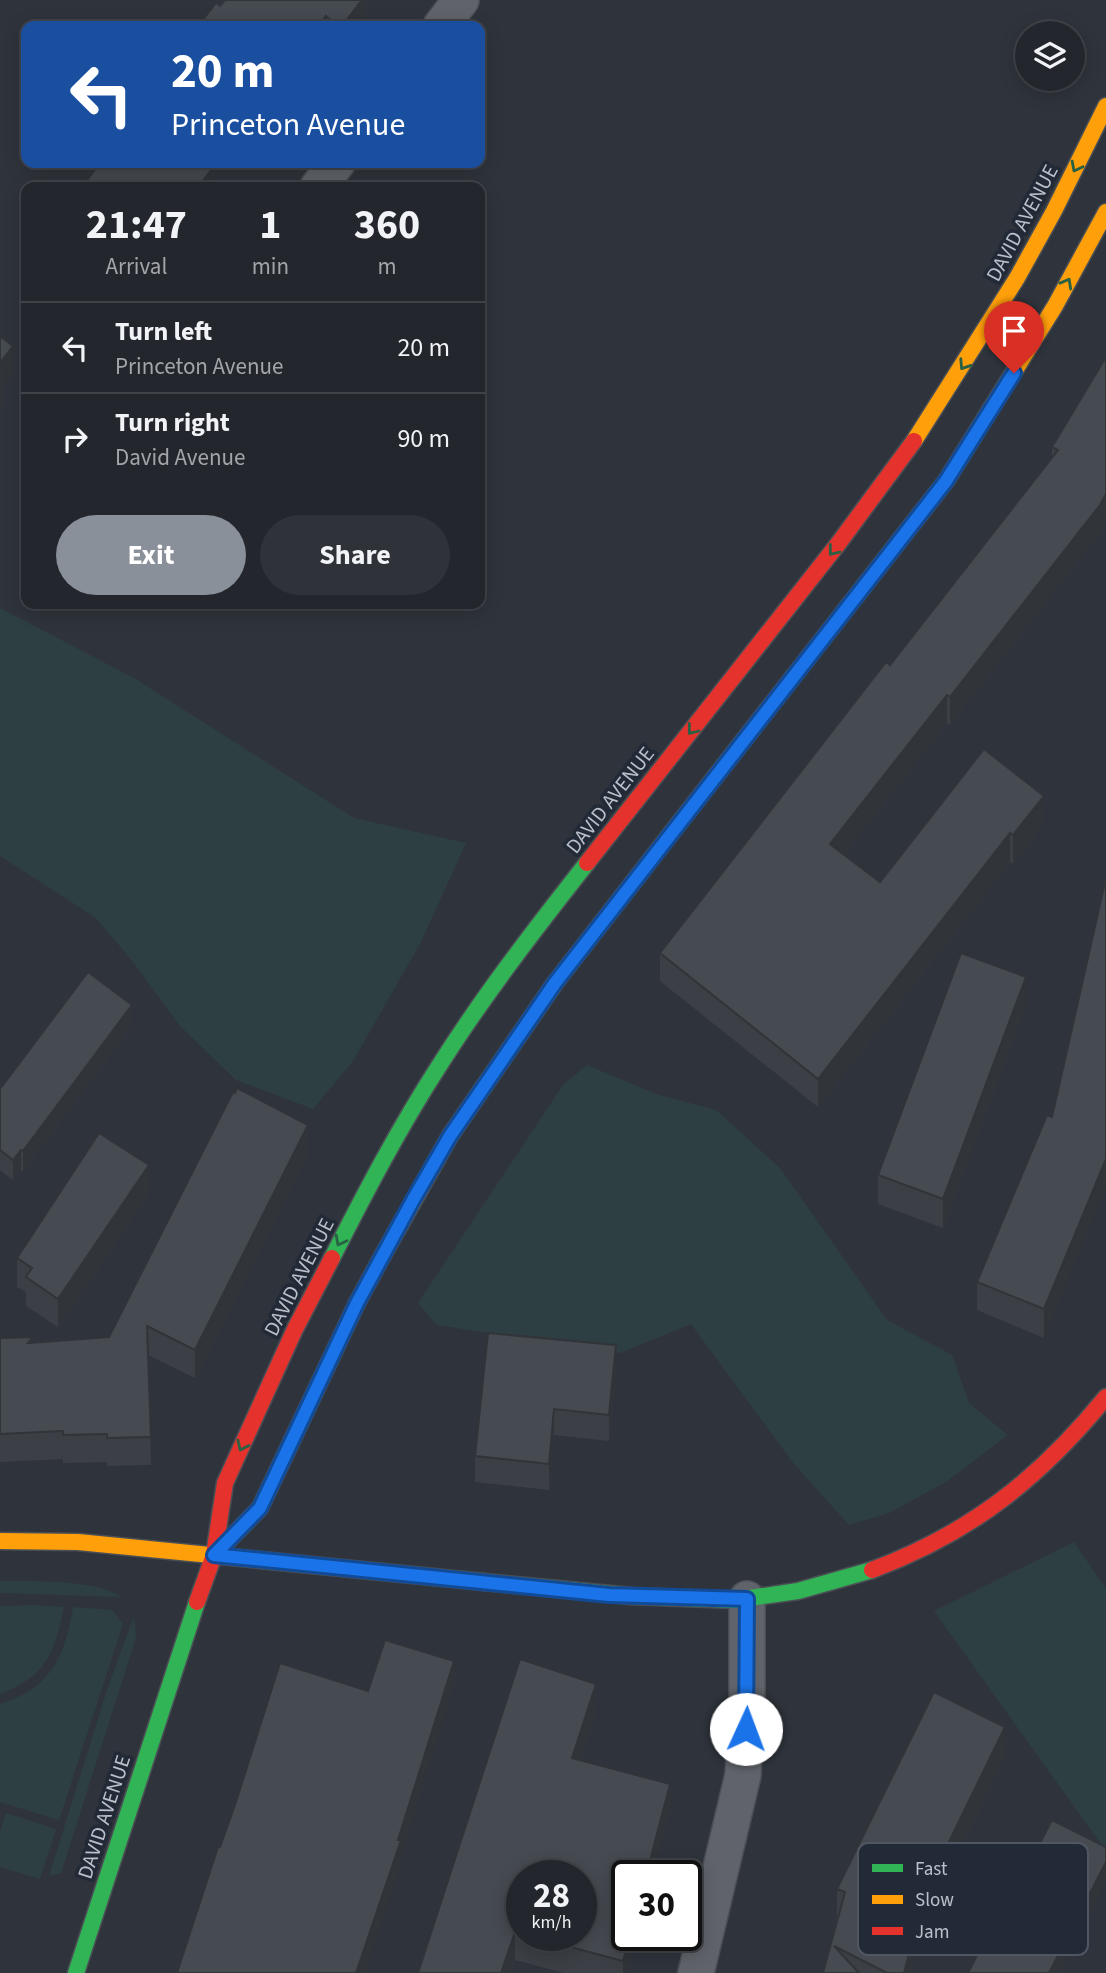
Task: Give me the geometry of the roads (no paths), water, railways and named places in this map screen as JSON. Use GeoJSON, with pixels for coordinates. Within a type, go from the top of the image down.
{"type":"FeatureCollection","features":[{"type":"Feature","properties":{"kind":"main road","name":"DAVID AVENUE"},"geometry":{"type":"LineString","coordinates":[[76,1973],[188,1625],[214,1555],[225,1483],[284,1353],[372,1181],[438,1067],[535,929],[838,544],[913,443],[1017,278],[1106,106]]}},
{"type":"Feature","properties":{"kind":"main road","name":"DAVID AVENUE"},"geometry":{"type":"LineString","coordinates":[[214,1555],[260,1508],[357,1303],[450,1136],[555,983],[946,481],[1055,306],[1106,212]]}},
{"type":"Feature","properties":{"kind":"main road"},"geometry":{"type":"LineString","coordinates":[[0,1541],[78,1542],[609,1595],[747,1599],[841,1580],[935,1542],[975,1518],[1026,1480],[1069,1441],[1106,1397]]}},
{"type":"Feature","properties":{"kind":"street"},"geometry":{"type":"LineString","coordinates":[[445,21],[461,0]]}},
{"type":"Feature","properties":{"kind":"street"},"geometry":{"type":"LineString","coordinates":[[322,182],[333,168]]}},
{"type":"Feature","properties":{"kind":"street"},"geometry":{"type":"LineString","coordinates":[[696,1973],[743,1774],[747,1706],[747,1599]]}}]}
